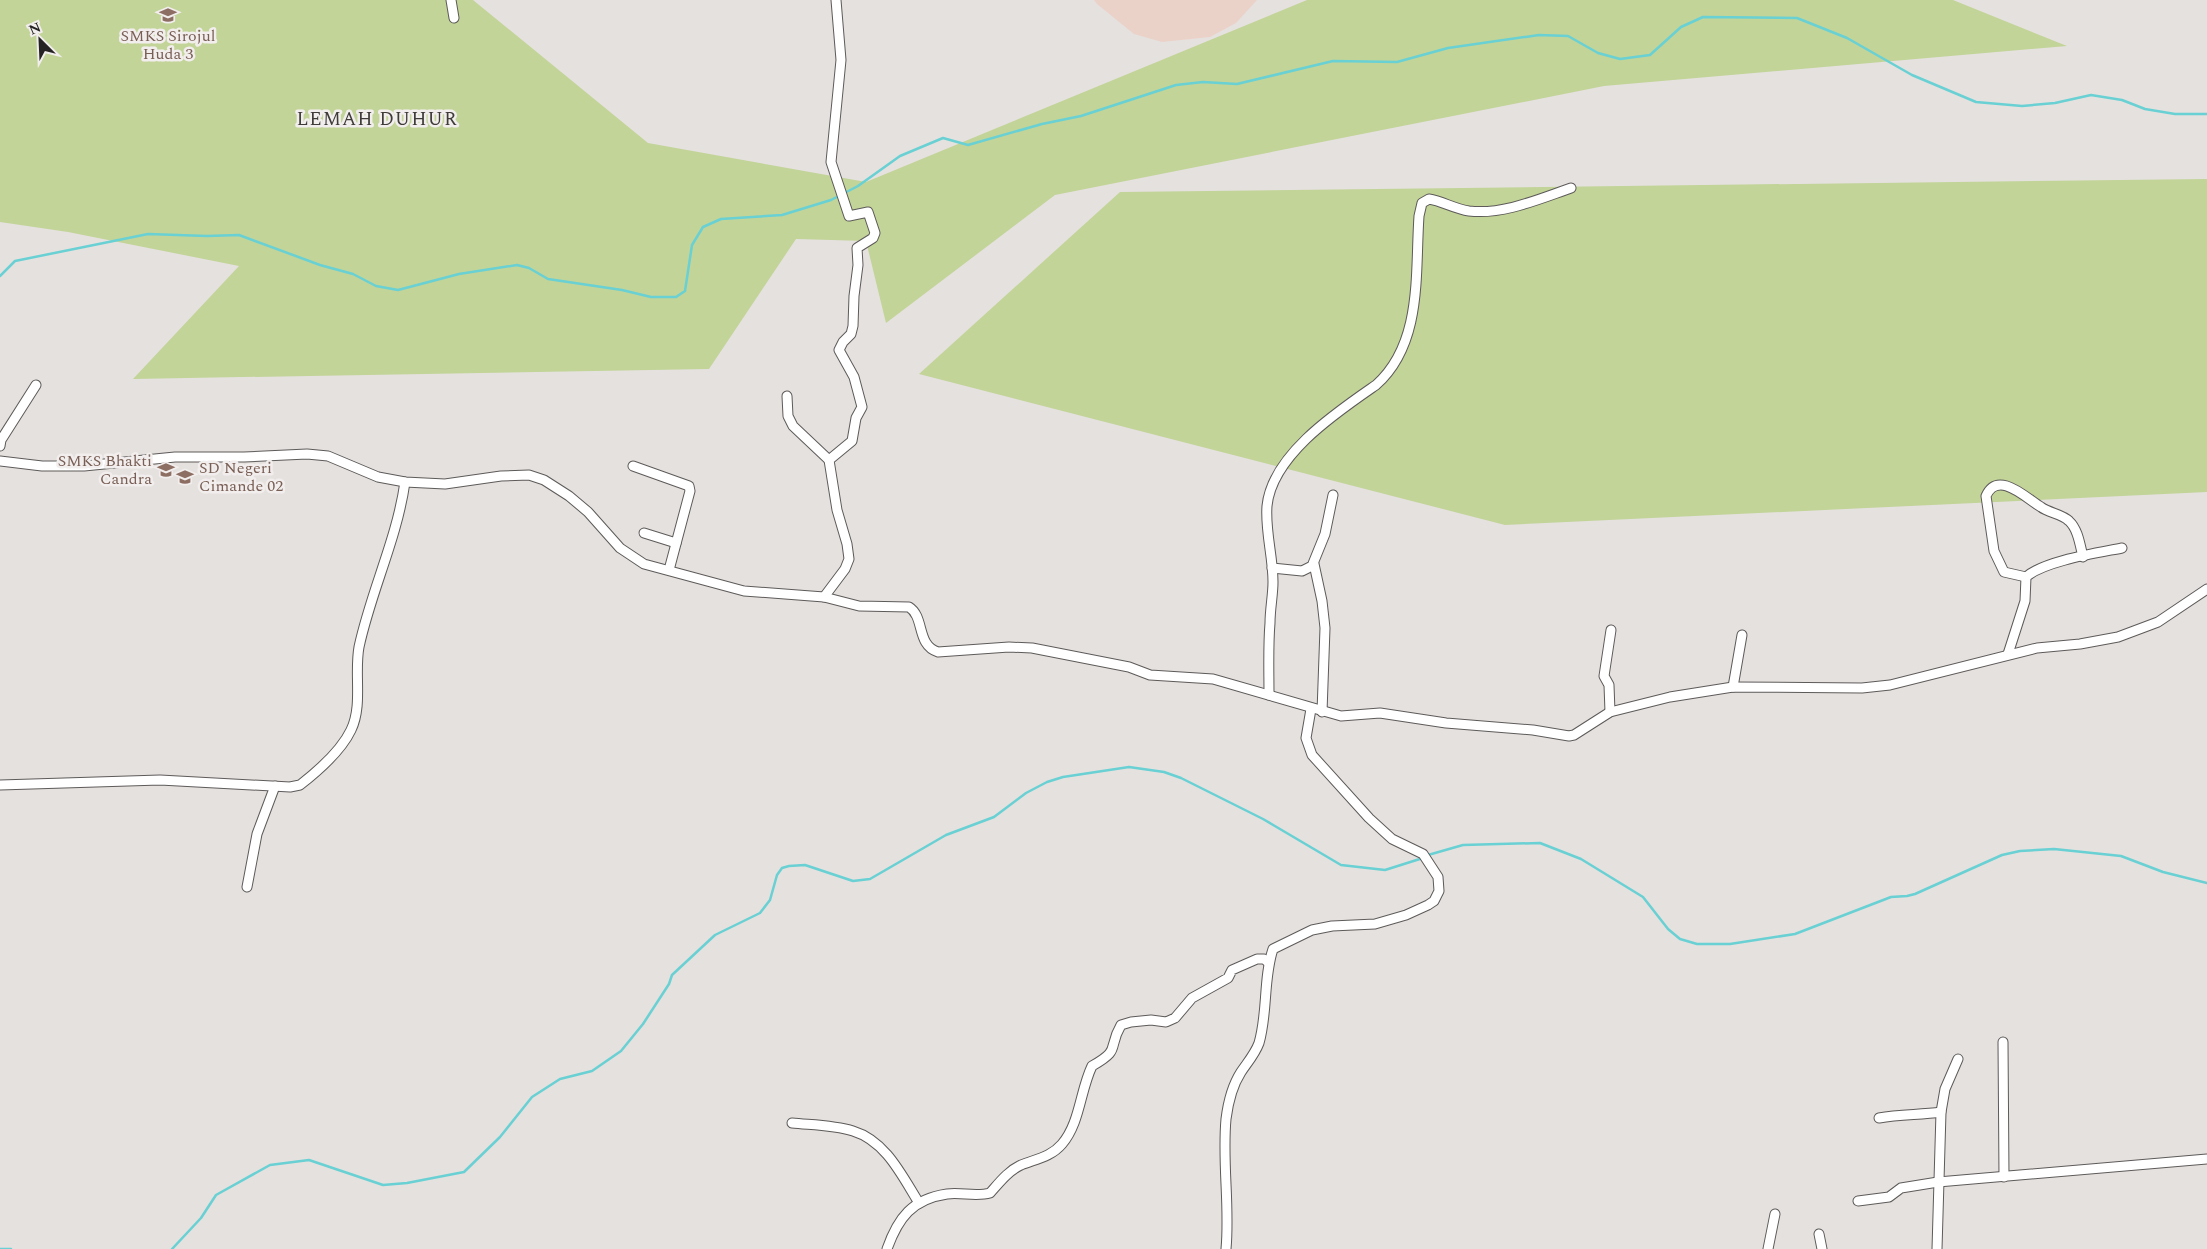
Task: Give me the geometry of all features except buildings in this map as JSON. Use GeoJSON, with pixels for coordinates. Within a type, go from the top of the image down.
{"type":"FeatureCollection","features":[{"type":"Feature","properties":{"kind":"street"},"geometry":{"type":"LineString","coordinates":[[451,0],[454,18]]}},
{"type":"Feature","properties":{"kind":"street"},"geometry":{"type":"LineString","coordinates":[[829,460],[852,441],[856,418],[862,407],[854,377],[839,350],[843,342],[851,334],[853,326],[858,265],[857,248],[873,238],[875,233],[868,212],[849,216],[831,162],[840,60],[836,0]]}},
{"type":"Feature","properties":{"kind":"street"},"geometry":{"type":"LineString","coordinates":[[1268,695],[1272,568],[1267,504],[1275,480],[1301,443],[1385,377],[1398,358],[1406,342],[1414,307],[1419,216],[1422,203],[1429,199],[1455,209],[1484,212],[1513,207],[1571,188]]}},
{"type":"Feature","properties":{"kind":"street"},"geometry":{"type":"LineString","coordinates":[[0,446],[1,440],[36,385]]}},
{"type":"Feature","properties":{"kind":"street"},"geometry":{"type":"LineString","coordinates":[[787,396],[788,416],[793,426],[829,460],[834,494],[847,544],[849,559],[845,569],[824,597]]}},
{"type":"Feature","properties":{"kind":"street"},"geometry":{"type":"LineString","coordinates":[[0,462],[42,466],[84,466],[175,457],[244,457],[307,454],[328,456],[378,477],[405,482],[445,484],[509,475],[535,476],[554,486],[581,505],[620,548],[644,564],[744,591],[824,597],[859,606],[909,607],[915,612],[926,643],[932,650],[938,652],[1009,647],[1032,648],[1129,667],[1150,675],[1213,679],[1311,709],[1348,717],[1380,712],[1446,723],[1533,730],[1569,736],[1581,731],[1610,712],[1670,697],[1734,687],[1862,688],[1890,685],[2008,654],[2037,648],[2080,644],[2118,637],[2158,622],[2207,589]]}},
{"type":"Feature","properties":{"kind":"street"},"geometry":{"type":"LineString","coordinates":[[633,466],[684,482],[689,486],[690,491],[669,570]]}},
{"type":"Feature","properties":{"kind":"street"},"geometry":{"type":"LineString","coordinates":[[0,785],[169,780],[290,787],[300,785],[336,751],[351,730],[356,714],[360,646],[377,580],[396,528],[405,482]]}},
{"type":"Feature","properties":{"kind":"street"},"geometry":{"type":"LineString","coordinates":[[2026,577],[2004,572],[1994,551],[1986,496],[1989,490],[1994,487],[2002,485],[2013,487],[2042,508],[2069,520],[2075,529],[2083,556]]}},
{"type":"Feature","properties":{"kind":"street"},"geometry":{"type":"LineString","coordinates":[[1322,712],[1326,628],[1314,564],[1325,534],[1333,495]]}},
{"type":"Feature","properties":{"kind":"street"},"geometry":{"type":"LineString","coordinates":[[644,534],[676,542]]}},
{"type":"Feature","properties":{"kind":"street"},"geometry":{"type":"LineString","coordinates":[[2008,654],[2026,601],[2026,577],[2033,570],[2083,556],[2122,548]]}},
{"type":"Feature","properties":{"kind":"street"},"geometry":{"type":"LineString","coordinates":[[1272,568],[1305,571],[1314,564]]}},
{"type":"Feature","properties":{"kind":"street"},"geometry":{"type":"LineString","coordinates":[[1610,712],[1609,685],[1604,676],[1612,630]]}},
{"type":"Feature","properties":{"kind":"street"},"geometry":{"type":"LineString","coordinates":[[1734,687],[1742,635]]}},
{"type":"Feature","properties":{"kind":"street"},"geometry":{"type":"LineString","coordinates":[[1226,1249],[1228,1223],[1225,1154],[1227,1117],[1236,1080],[1259,1041],[1264,1014],[1269,963],[1273,949],[1312,930],[1332,926],[1375,924],[1406,915],[1428,905],[1436,897],[1439,885],[1438,877],[1425,856],[1392,839],[1369,818],[1312,755],[1306,738],[1311,709]]}},
{"type":"Feature","properties":{"kind":"street"},"geometry":{"type":"LineString","coordinates":[[247,887],[257,834],[275,786]]}},
{"type":"Feature","properties":{"kind":"street"},"geometry":{"type":"LineString","coordinates":[[887,1249],[899,1221],[919,1203],[947,1194],[990,1193],[1011,1172],[1052,1152],[1062,1143],[1074,1123],[1092,1066],[1109,1056],[1114,1049],[1116,1036],[1122,1025],[1151,1020],[1166,1022],[1175,1018],[1192,998],[1228,978],[1232,970],[1257,959],[1264,959],[1269,963]]}},
{"type":"Feature","properties":{"kind":"street"},"geometry":{"type":"LineString","coordinates":[[2002,1042],[2004,1176]]}},
{"type":"Feature","properties":{"kind":"street"},"geometry":{"type":"LineString","coordinates":[[1937,1249],[1941,1112],[1945,1089],[1958,1059]]}},
{"type":"Feature","properties":{"kind":"street"},"geometry":{"type":"LineString","coordinates":[[1879,1118],[1901,1114],[1941,1112]]}},
{"type":"Feature","properties":{"kind":"street"},"geometry":{"type":"LineString","coordinates":[[792,1123],[849,1130],[871,1140],[896,1166],[919,1203]]}},
{"type":"Feature","properties":{"kind":"street"},"geometry":{"type":"LineString","coordinates":[[1858,1201],[1889,1197],[1901,1188],[1938,1182],[2207,1159]]}},
{"type":"Feature","properties":{"kind":"street"},"geometry":{"type":"LineString","coordinates":[[1768,1249],[1774,1214]]}},
{"type":"Feature","properties":{"kind":"street"},"geometry":{"type":"LineString","coordinates":[[1819,1234],[1822,1249]]}},
{"type":"Feature","properties":{"kind":"shaded area"},"geometry":{"type":"Polygon","coordinates":[[[1094,0],[1257,0],[1236,23],[1210,37],[1162,42],[1134,34],[1094,0]]]}},
{"type":"Feature","properties":{"kind":"green space"},"geometry":{"type":"Polygon","coordinates":[[[0,0],[473,0],[648,143],[866,182],[1307,0],[1953,0],[2067,46],[1604,86],[1055,195],[886,323],[866,241],[796,239],[709,369],[133,379],[239,266],[68,232],[0,222],[0,0]]]}},
{"type":"Feature","properties":{"kind":"green space"},"geometry":{"type":"Polygon","coordinates":[[[2207,179],[2207,492],[1505,525],[919,374],[1120,192],[2207,179]]]}},
{"type":"Feature","properties":{"kind":"waterway"},"geometry":{"type":"LineString","coordinates":[[0,276],[15,261],[148,234],[239,235],[320,265],[353,274],[376,286],[398,290],[459,274],[517,265],[529,268],[548,279],[622,290],[651,297],[676,297],[685,291],[692,245],[703,227],[721,219],[782,215],[831,200],[858,186],[900,156],[943,138],[968,145],[1042,124],[1081,116],[1176,85],[1203,82],[1237,84],[1333,61],[1397,62],[1448,48],[1539,35],[1568,36],[1598,53],[1620,59],[1650,55],[1681,27],[1703,17],[1797,18],[1847,38],[1912,75],[1976,102],[2022,106],[2055,103],[2091,95],[2122,100],[2145,109],[2175,114],[2207,114]]}},
{"type":"Feature","properties":{"kind":"waterway"},"geometry":{"type":"LineString","coordinates":[[172,1249],[201,1218],[216,1195],[270,1165],[309,1160],[383,1185],[407,1183],[464,1172],[500,1137],[532,1097],[560,1079],[592,1071],[621,1051],[643,1024],[669,984],[672,975],[715,935],[760,913],[770,900],[777,875],[782,868],[805,865],[853,881],[870,879],[946,835],[994,817],[1026,793],[1047,782],[1063,777],[1129,767],[1164,772],[1181,778],[1263,819],[1341,865],[1385,870],[1423,858]]}},
{"type":"Feature","properties":{"kind":"waterway"},"geometry":{"type":"LineString","coordinates":[[1428,855],[1463,845],[1540,843],[1581,859],[1643,897],[1668,929],[1680,939],[1697,944],[1730,944],[1795,934],[1891,897],[1915,894],[2002,855],[2020,851],[2054,849],[2121,856],[2163,872],[2207,883]]}},
{"type":"Feature","properties":{"kind":"waterway"},"geometry":{"type":"LineString","coordinates":[[0,1249],[11,1249]]}},
{"type":"Feature","properties":{"kind":"place","name":"SMKS Sirojul Huda 3"},"geometry":{"type":"Point","coordinates":[168,15]}},
{"type":"Feature","properties":{"kind":"place","name":"SMKS Bhakti Candra"},"geometry":{"type":"Point","coordinates":[166,470]}},
{"type":"Feature","properties":{"kind":"place","name":"SD Negeri Cimande 02"},"geometry":{"type":"Point","coordinates":[185,477]}},
{"type":"Feature","properties":{"kind":"district","name":"LEMAH DUHUR"},"geometry":{"type":"Point","coordinates":[377,119]}}]}
